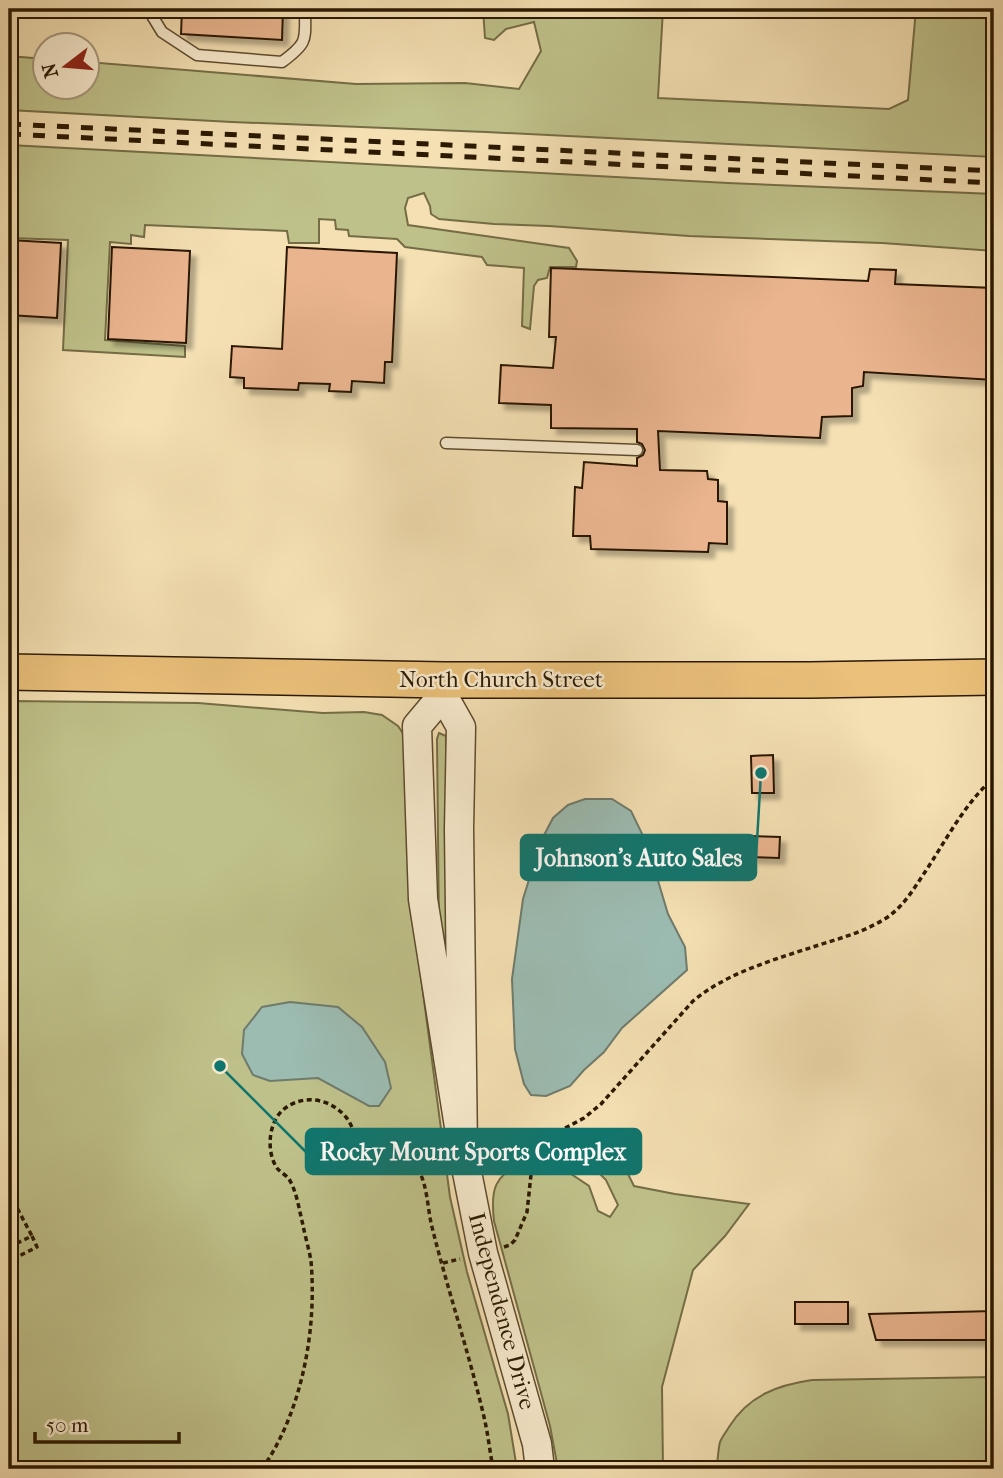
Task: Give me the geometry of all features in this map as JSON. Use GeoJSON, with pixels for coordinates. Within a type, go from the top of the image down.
{"type":"FeatureCollection","features":[{"type":"Feature","properties":{"kind":"main road","name":"North Church Street"},"geometry":{"type":"LineString","coordinates":[[9,672],[444,680],[994,677]]}},
{"type":"Feature","properties":{"kind":"street"},"geometry":{"type":"LineString","coordinates":[[443,695],[460,727],[463,1152],[423,899],[417,726],[443,695]]}},
{"type":"Feature","properties":{"kind":"street","name":"Independence Drive"},"geometry":{"type":"LineString","coordinates":[[463,1152],[483,1253],[537,1444],[540,1469]]}},
{"type":"Feature","properties":{"kind":"lane"},"geometry":{"type":"LineString","coordinates":[[148,9],[162,32],[197,55],[282,62],[298,51],[305,39],[305,9]]}},
{"type":"Feature","properties":{"kind":"lane"},"geometry":{"type":"LineString","coordinates":[[446,443],[637,450]]}},
{"type":"Feature","properties":{"kind":"path"},"geometry":{"type":"LineString","coordinates":[[504,1247],[515,1240],[527,1212],[533,1156],[541,1141],[584,1118],[601,1104],[693,1001],[708,988],[766,963],[846,937],[884,920],[910,895],[968,807],[994,778]]}},
{"type":"Feature","properties":{"kind":"path"},"geometry":{"type":"LineString","coordinates":[[262,1469],[287,1424],[302,1379],[310,1338],[311,1259],[295,1195],[271,1154],[270,1139],[281,1112],[292,1103],[307,1100],[323,1100],[345,1116],[359,1137],[397,1151],[415,1164],[424,1183],[432,1226],[484,1419],[493,1469]]}},
{"type":"Feature","properties":{"kind":"path"},"geometry":{"type":"LineString","coordinates":[[9,1165],[16,1206],[37,1247],[9,1261]]}},
{"type":"Feature","properties":{"kind":"path"},"geometry":{"type":"LineString","coordinates":[[9,1209],[16,1206]]}},
{"type":"Feature","properties":{"kind":"path"},"geometry":{"type":"LineString","coordinates":[[9,1247],[32,1236]]}},
{"type":"Feature","properties":{"kind":"path"},"geometry":{"type":"LineString","coordinates":[[443,1263],[464,1258]]}},
{"type":"Feature","properties":{"kind":"path"},"geometry":{"type":"LineString","coordinates":[[9,1461],[15,1469]]}},
{"type":"Feature","properties":{"kind":"green space"},"geometry":{"type":"Polygon","coordinates":[[[483,9],[663,9],[658,98],[889,109],[908,100],[916,9],[994,9],[994,157],[9,110],[9,56],[32,58],[32,102],[102,102],[102,63],[356,84],[465,83],[519,89],[541,51],[534,22],[506,29],[494,40],[485,38],[483,9]]]}},
{"type":"Feature","properties":{"kind":"green space"},"geometry":{"type":"Polygon","coordinates":[[[9,145],[728,183],[994,194],[994,251],[882,243],[689,236],[439,219],[431,214],[424,193],[408,198],[405,208],[408,225],[569,248],[577,261],[576,267],[550,267],[547,278],[538,280],[534,286],[530,329],[522,326],[524,268],[487,265],[482,257],[405,247],[397,239],[349,236],[348,230],[336,229],[335,220],[319,219],[319,243],[289,243],[287,231],[145,225],[144,237],[131,235],[131,244],[110,242],[105,340],[185,346],[185,357],[63,350],[68,240],[9,238],[9,145]]]}},
{"type":"Feature","properties":{"kind":"green space"},"geometry":{"type":"Polygon","coordinates":[[[9,701],[198,703],[323,713],[364,712],[382,715],[398,726],[408,741],[417,947],[450,1197],[467,1272],[508,1414],[517,1469],[9,1469],[9,701]]]}},
{"type":"Feature","properties":{"kind":"green space"},"geometry":{"type":"Polygon","coordinates":[[[439,733],[446,736],[449,929],[444,942],[439,934],[439,733]]]}},
{"type":"Feature","properties":{"kind":"green space"},"geometry":{"type":"Polygon","coordinates":[[[523,1159],[538,1168],[565,1170],[589,1186],[598,1211],[610,1217],[618,1205],[606,1180],[597,1171],[625,1168],[634,1186],[749,1204],[725,1236],[693,1270],[662,1387],[663,1469],[558,1469],[550,1426],[494,1221],[493,1199],[496,1184],[523,1159]]]}},
{"type":"Feature","properties":{"kind":"green space"},"geometry":{"type":"Polygon","coordinates":[[[994,1377],[994,1469],[716,1469],[720,1442],[737,1416],[754,1400],[787,1385],[812,1380],[994,1377]]]}},
{"type":"Feature","properties":{"kind":"water"},"geometry":{"type":"Polygon","coordinates":[[[585,799],[612,799],[631,811],[647,844],[668,914],[685,947],[687,970],[622,1028],[604,1052],[570,1086],[546,1096],[531,1095],[524,1084],[515,1049],[512,979],[523,899],[541,841],[553,818],[568,805],[585,799]]]}},
{"type":"Feature","properties":{"kind":"water"},"geometry":{"type":"Polygon","coordinates":[[[290,1002],[338,1007],[362,1027],[385,1062],[391,1088],[379,1106],[369,1106],[318,1078],[270,1081],[253,1075],[242,1054],[244,1030],[262,1007],[290,1002]]]}},
{"type":"Feature","properties":{"kind":"building"},"geometry":{"type":"Polygon","coordinates":[[[182,9],[283,9],[282,40],[181,34],[182,9]]]}},
{"type":"Feature","properties":{"kind":"building"},"geometry":{"type":"Polygon","coordinates":[[[9,240],[61,243],[57,318],[9,315],[9,240]]]}},
{"type":"Feature","properties":{"kind":"building"},"geometry":{"type":"Polygon","coordinates":[[[112,247],[190,251],[186,343],[108,339],[112,247]]]}},
{"type":"Feature","properties":{"kind":"building"},"geometry":{"type":"Polygon","coordinates":[[[287,247],[397,253],[392,362],[385,362],[384,383],[352,381],[351,392],[329,391],[330,384],[299,383],[298,390],[244,388],[244,378],[230,377],[232,346],[282,349],[287,247]]]}},
{"type":"Feature","properties":{"kind":"building"},"geometry":{"type":"Polygon","coordinates":[[[551,268],[868,281],[870,269],[896,270],[895,284],[994,288],[994,380],[864,372],[863,386],[852,388],[852,416],[822,417],[820,438],[658,431],[660,470],[707,471],[708,479],[718,480],[718,501],[727,502],[727,544],[709,543],[708,552],[591,549],[590,536],[573,536],[575,487],[582,488],[584,462],[637,466],[637,458],[643,455],[645,450],[642,444],[637,442],[637,429],[551,428],[551,405],[499,403],[501,365],[553,368],[556,337],[549,337],[551,268]]]}},
{"type":"Feature","properties":{"kind":"building"},"geometry":{"type":"Polygon","coordinates":[[[773,755],[774,793],[752,793],[751,756],[773,755]]]}},
{"type":"Feature","properties":{"kind":"building"},"geometry":{"type":"Polygon","coordinates":[[[750,836],[780,837],[779,858],[750,857],[750,836]]]}},
{"type":"Feature","properties":{"kind":"building"},"geometry":{"type":"Polygon","coordinates":[[[795,1302],[848,1302],[848,1324],[795,1324],[795,1302]]]}},
{"type":"Feature","properties":{"kind":"building"},"geometry":{"type":"Polygon","coordinates":[[[994,1311],[994,1340],[876,1340],[869,1314],[994,1311]]]}},
{"type":"Feature","properties":{"kind":"railway"},"geometry":{"type":"LineString","coordinates":[[9,124],[994,171]]}},
{"type":"Feature","properties":{"kind":"railway"},"geometry":{"type":"LineString","coordinates":[[9,134],[994,183]]}},
{"type":"Feature","properties":{"kind":"place","name":"Johnson's Auto Sales"},"geometry":{"type":"Point","coordinates":[761,773]}},
{"type":"Feature","properties":{"kind":"place","name":"Rocky Mount Sports Complex"},"geometry":{"type":"Point","coordinates":[220,1066]}}]}
